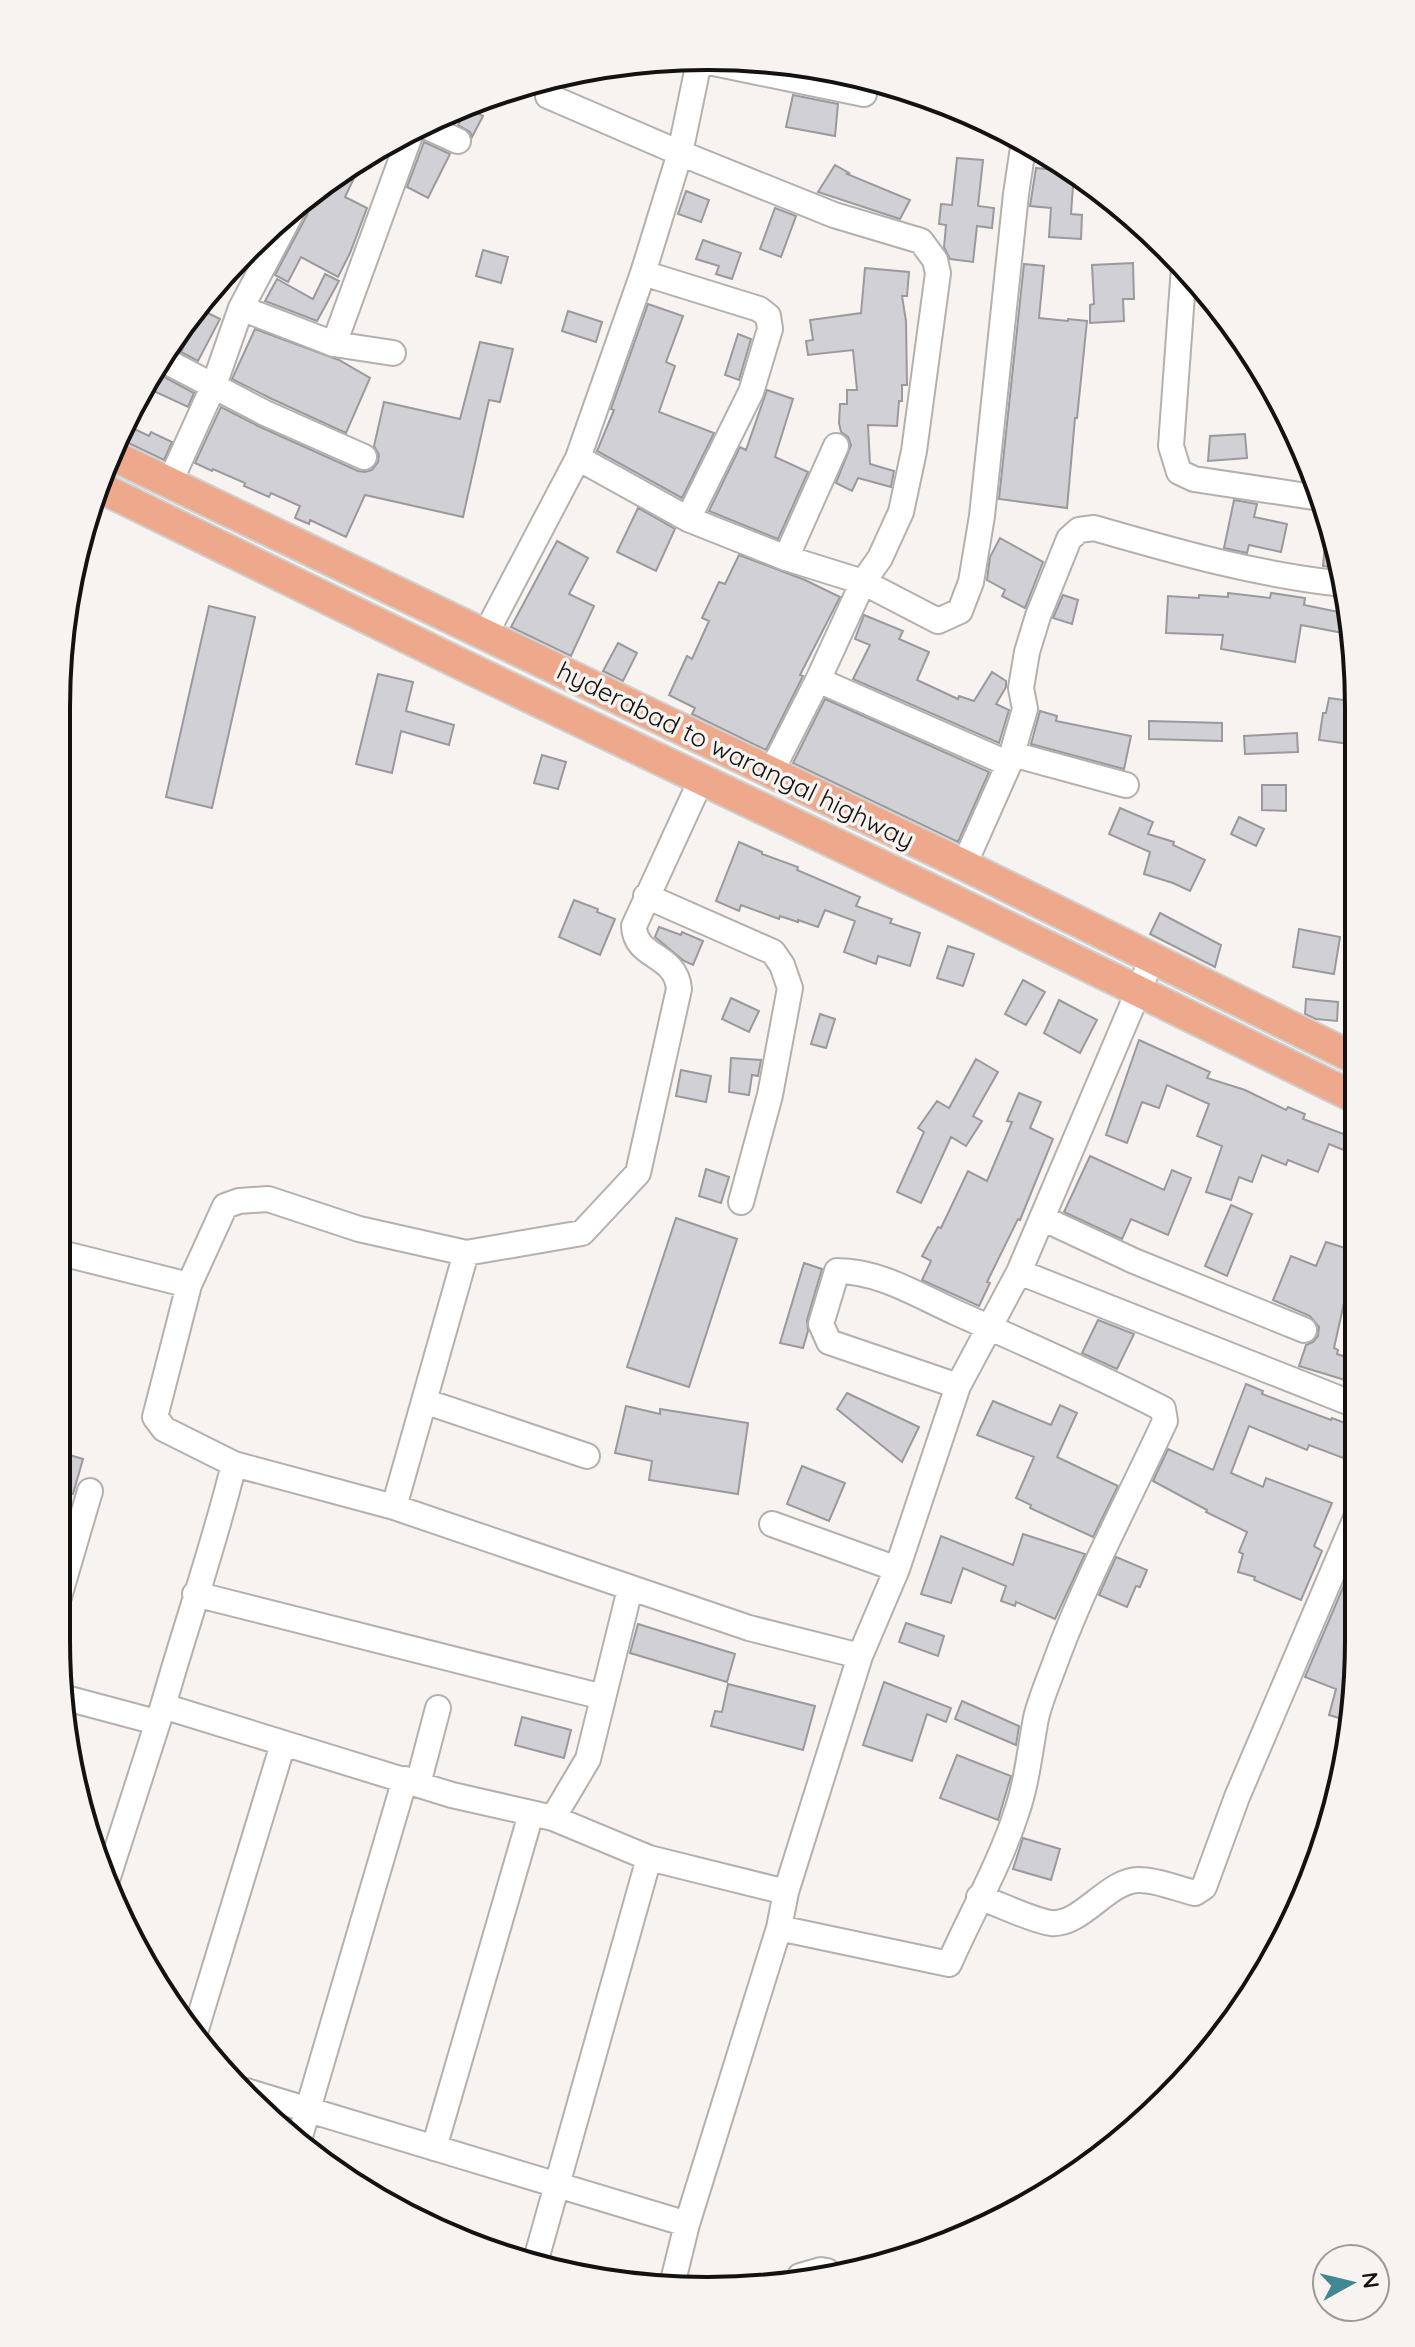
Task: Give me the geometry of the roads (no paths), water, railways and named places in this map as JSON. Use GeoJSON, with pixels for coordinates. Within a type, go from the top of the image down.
{"type":"FeatureCollection","features":[{"type":"Feature","properties":{"kind":"main road","name":"hyderabad to warangal highway"},"geometry":{"type":"LineString","coordinates":[[121,459],[964,865],[1345,1054]]}},
{"type":"Feature","properties":{"kind":"main road"},"geometry":{"type":"LineString","coordinates":[[108,492],[1345,1093]]}},
{"type":"Feature","properties":{"kind":"street"},"geometry":{"type":"LineString","coordinates":[[485,635],[578,458],[643,273],[680,153],[698,70]]}},
{"type":"Feature","properties":{"kind":"street"},"geometry":{"type":"LineString","coordinates":[[762,72],[864,94]]}},
{"type":"Feature","properties":{"kind":"street"},"geometry":{"type":"LineString","coordinates":[[548,96],[834,215],[921,241],[935,260],[938,273],[923,385],[901,512],[880,558],[863,582],[771,772]]}},
{"type":"Feature","properties":{"kind":"street"},"geometry":{"type":"LineString","coordinates":[[437,131],[458,141]]}},
{"type":"Feature","properties":{"kind":"street"},"geometry":{"type":"LineString","coordinates":[[334,344],[406,146]]}},
{"type":"Feature","properties":{"kind":"street"},"geometry":{"type":"LineString","coordinates":[[578,458],[688,519],[786,558],[863,582],[938,621],[960,611],[971,582],[982,516],[1022,153]]}},
{"type":"Feature","properties":{"kind":"street"},"geometry":{"type":"LineString","coordinates":[[170,482],[214,385],[241,308],[280,235]]}},
{"type":"Feature","properties":{"kind":"street"},"geometry":{"type":"LineString","coordinates":[[643,273],[759,309],[768,316],[770,329],[751,392],[688,519]]}},
{"type":"Feature","properties":{"kind":"street"},"geometry":{"type":"LineString","coordinates":[[1183,283],[1171,446],[1179,472],[1194,479],[1308,496]]}},
{"type":"Feature","properties":{"kind":"street"},"geometry":{"type":"LineString","coordinates":[[241,308],[334,344],[393,353]]}},
{"type":"Feature","properties":{"kind":"street"},"geometry":{"type":"LineString","coordinates":[[171,363],[265,413],[364,457]]}},
{"type":"Feature","properties":{"kind":"street"},"geometry":{"type":"LineString","coordinates":[[786,558],[836,446]]}},
{"type":"Feature","properties":{"kind":"street"},"geometry":{"type":"LineString","coordinates":[[964,865],[1011,759],[1025,709],[1021,688],[1027,652],[1038,616],[1069,539],[1079,530],[1094,528],[1212,562],[1333,583]]}},
{"type":"Feature","properties":{"kind":"street"},"geometry":{"type":"LineString","coordinates":[[818,680],[1011,759],[1126,785]]}},
{"type":"Feature","properties":{"kind":"street"},"geometry":{"type":"LineString","coordinates":[[701,780],[634,926],[634,935],[643,947],[674,970],[679,989],[638,1173],[582,1233],[466,1253],[359,1229],[268,1199],[239,1201],[225,1206],[189,1285],[155,1417],[164,1429],[234,1464],[394,1507],[749,1628],[860,1656]]}},
{"type":"Feature","properties":{"kind":"street"},"geometry":{"type":"LineString","coordinates":[[646,896],[773,952],[782,965],[790,988],[770,1095],[741,1202]]}},
{"type":"Feature","properties":{"kind":"street"},"geometry":{"type":"LineString","coordinates":[[674,2276],[687,2224],[779,1928],[786,1892],[860,1656],[897,1569],[958,1386],[1019,1272],[1152,959]]}},
{"type":"Feature","properties":{"kind":"street"},"geometry":{"type":"LineString","coordinates":[[1042,1218],[1134,1261],[1304,1330]]}},
{"type":"Feature","properties":{"kind":"street"},"geometry":{"type":"LineString","coordinates":[[394,1507],[466,1253]]}},
{"type":"Feature","properties":{"kind":"street"},"geometry":{"type":"LineString","coordinates":[[70,1255],[189,1285]]}},
{"type":"Feature","properties":{"kind":"street"},"geometry":{"type":"LineString","coordinates":[[779,1928],[949,1964],[999,1860],[1016,1814],[1025,1786],[1037,1714],[1059,1653],[1166,1416],[1163,1409],[1147,1401],[879,1278],[857,1271],[837,1271],[821,1324],[829,1342],[958,1386]]}},
{"type":"Feature","properties":{"kind":"street"},"geometry":{"type":"LineString","coordinates":[[1019,1272],[1345,1401]]}},
{"type":"Feature","properties":{"kind":"street"},"geometry":{"type":"LineString","coordinates":[[424,1401],[587,1456]]}},
{"type":"Feature","properties":{"kind":"street"},"geometry":{"type":"LineString","coordinates":[[112,1865],[195,1594],[216,1536],[234,1464]]}},
{"type":"Feature","properties":{"kind":"street"},"geometry":{"type":"LineString","coordinates":[[70,1559],[90,1491]]}},
{"type":"Feature","properties":{"kind":"street"},"geometry":{"type":"LineString","coordinates":[[772,1524],[897,1569]]}},
{"type":"Feature","properties":{"kind":"street"},"geometry":{"type":"LineString","coordinates":[[979,1897],[1053,1923],[1071,1918],[1119,1885],[1131,1881],[1140,1880],[1195,1893],[1204,1887],[1237,1797],[1345,1570]]}},
{"type":"Feature","properties":{"kind":"street"},"geometry":{"type":"LineString","coordinates":[[434,2148],[542,1816],[588,1759],[630,1589]]}},
{"type":"Feature","properties":{"kind":"street"},"geometry":{"type":"LineString","coordinates":[[195,1594],[603,1697]]}},
{"type":"Feature","properties":{"kind":"street"},"geometry":{"type":"LineString","coordinates":[[73,1699],[245,1730],[452,1795],[542,1816],[649,1858],[786,1892]]}},
{"type":"Feature","properties":{"kind":"street"},"geometry":{"type":"LineString","coordinates":[[302,2131],[438,1708]]}},
{"type":"Feature","properties":{"kind":"street"},"geometry":{"type":"LineString","coordinates":[[198,2023],[283,1744]]}},
{"type":"Feature","properties":{"kind":"street"},"geometry":{"type":"LineString","coordinates":[[538,2253],[649,1858]]}},
{"type":"Feature","properties":{"kind":"street"},"geometry":{"type":"LineString","coordinates":[[264,2096],[687,2224]]}}]}
